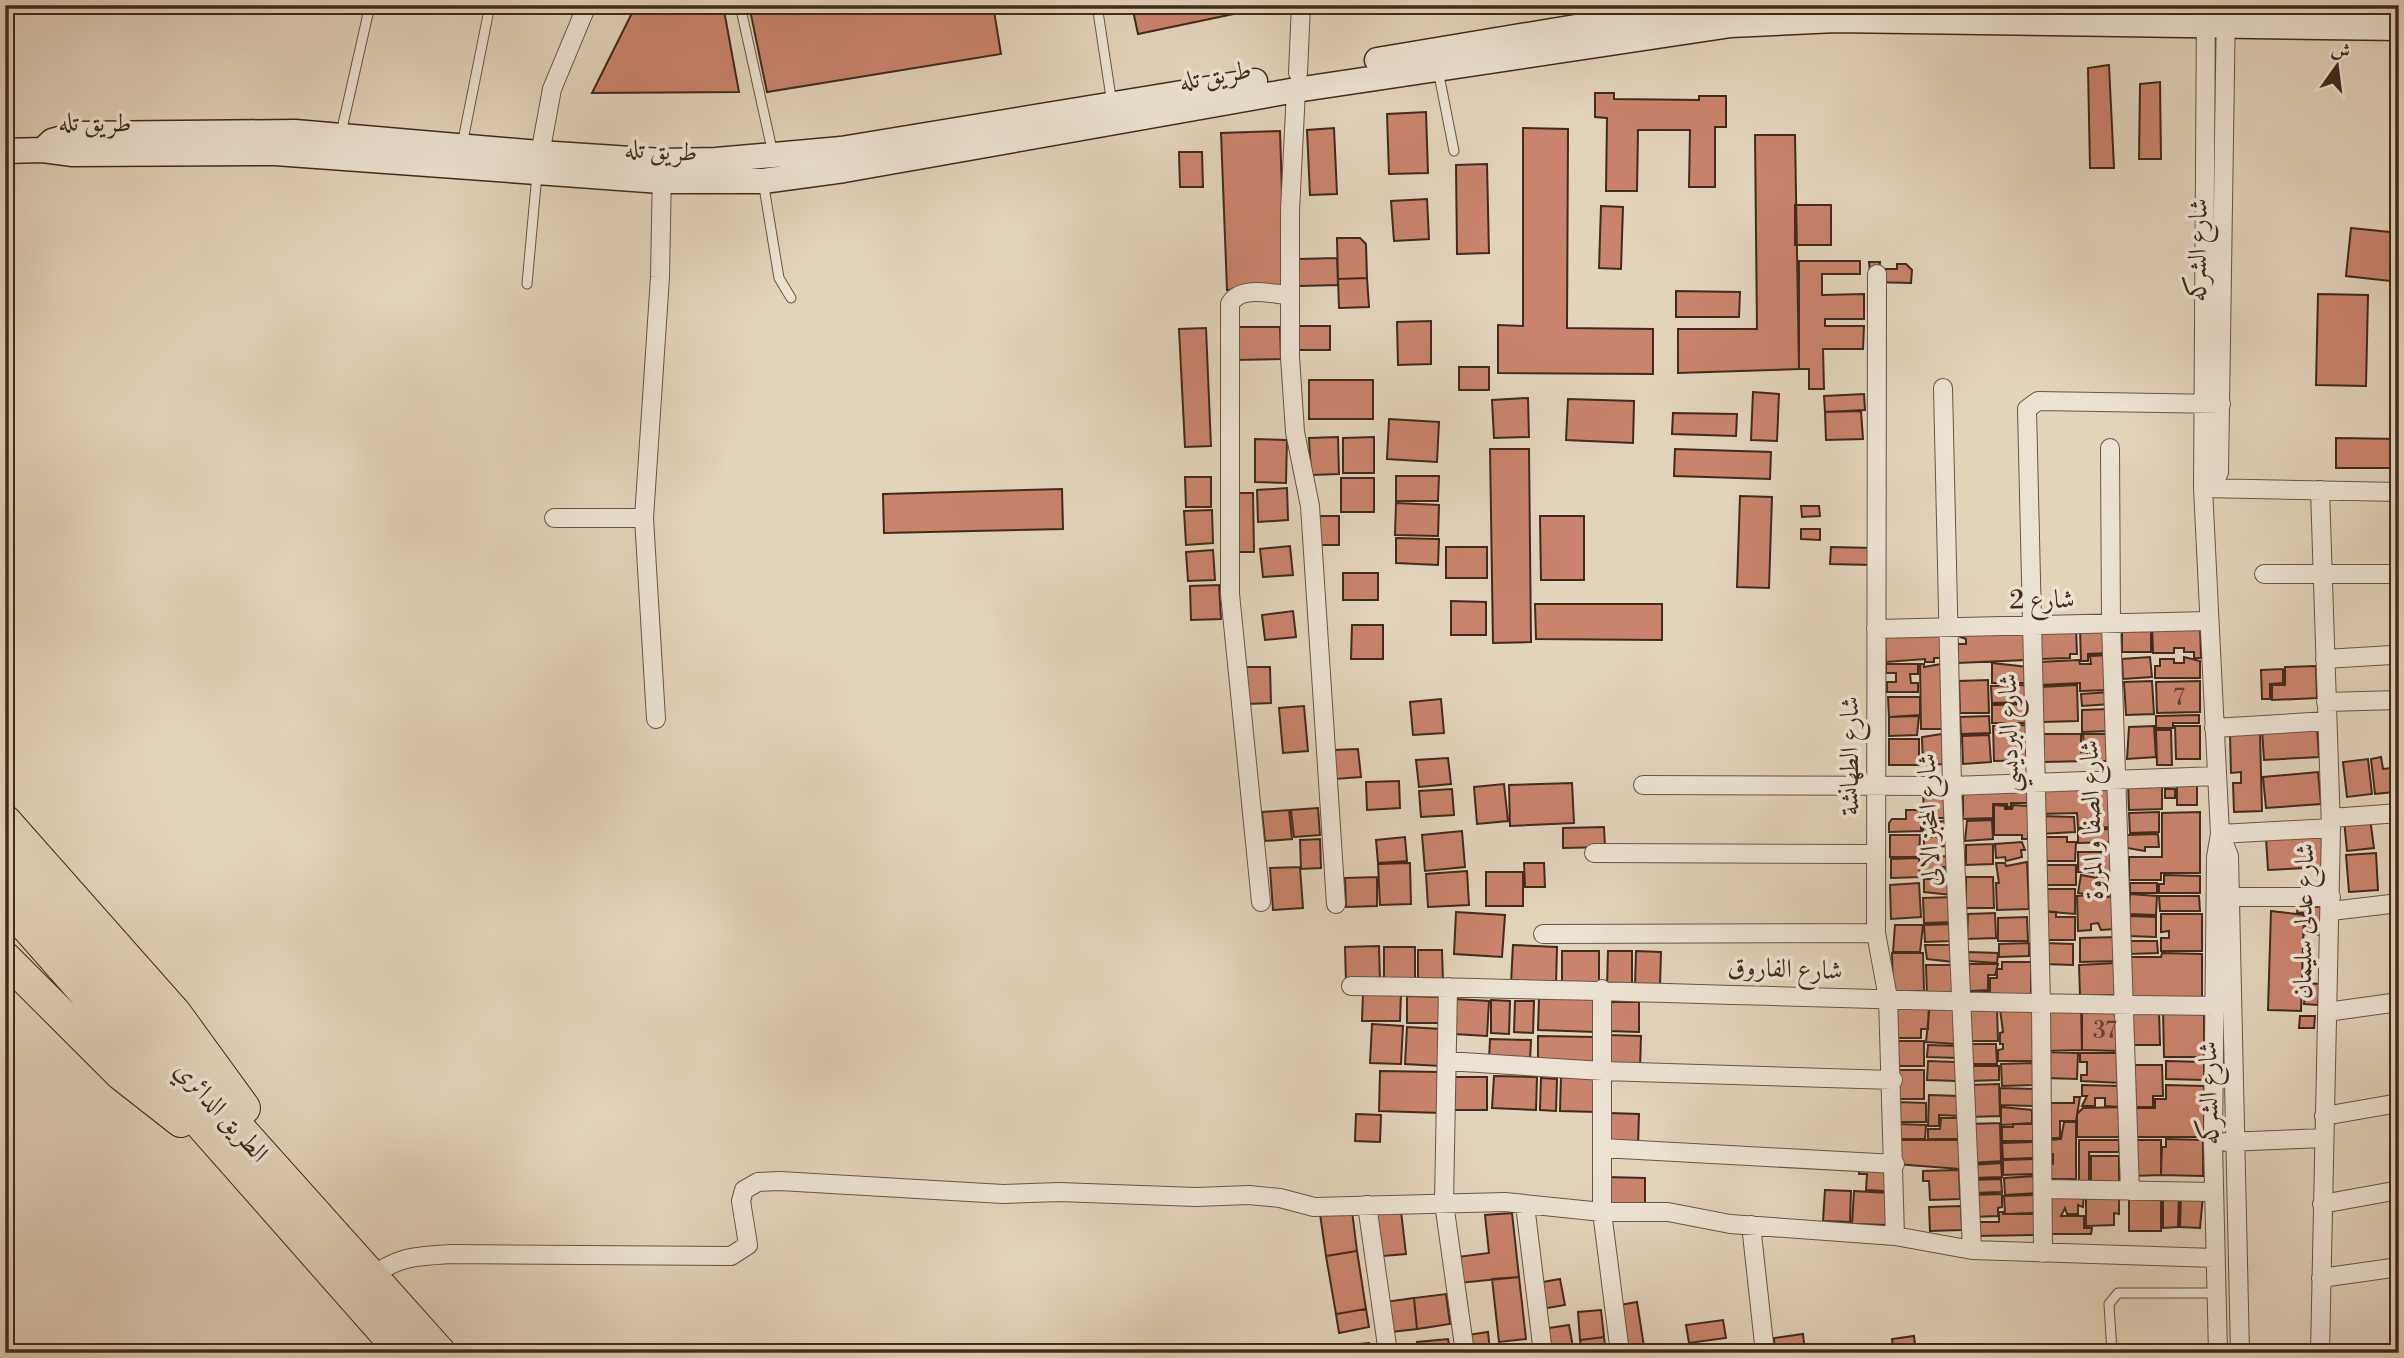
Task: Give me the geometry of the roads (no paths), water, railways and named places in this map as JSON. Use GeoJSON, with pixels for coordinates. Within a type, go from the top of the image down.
{"type":"FeatureCollection","features":[{"type":"Feature","properties":{"kind":"highway"},"geometry":{"type":"LineString","coordinates":[[5,821],[175,1013],[293,1174],[309,1208]]}},
{"type":"Feature","properties":{"kind":"highway","name":"الطريق الدائري"},"geometry":{"type":"LineString","coordinates":[[5,867],[309,1208],[403,1353]]}},
{"type":"Feature","properties":{"kind":"highway","name":"الطريق الدائري"},"geometry":{"type":"LineString","coordinates":[[5,902],[232,1160],[361,1286],[440,1353]]}},
{"type":"Feature","properties":{"kind":"highway"},"geometry":{"type":"LineString","coordinates":[[5,958],[121,1074],[232,1160]]}},
{"type":"Feature","properties":{"kind":"main road","name":"طريق تله"},"geometry":{"type":"LineString","coordinates":[[5,151],[43,150],[73,154],[275,153],[539,162],[662,171],[769,169],[1154,107],[1666,12],[1726,5]]}},
{"type":"Feature","properties":{"kind":"main road"},"geometry":{"type":"LineString","coordinates":[[2299,5],[2399,8]]}},
{"type":"Feature","properties":{"kind":"main road","name":"طريق تله"},"geometry":{"type":"LineString","coordinates":[[1297,82],[1438,68],[1731,25],[2106,14],[2216,15],[2399,28]]}},
{"type":"Feature","properties":{"kind":"main road","name":"طريق تله"},"geometry":{"type":"LineString","coordinates":[[769,169],[841,149],[1112,104],[1154,107]]}},
{"type":"Feature","properties":{"kind":"main road","name":"طريق تله"},"geometry":{"type":"LineString","coordinates":[[43,150],[52,141],[77,134],[248,131],[341,134],[461,147],[539,162]]}},
{"type":"Feature","properties":{"kind":"street"},"geometry":{"type":"LineString","coordinates":[[539,162],[552,89],[587,5]]}},
{"type":"Feature","properties":{"kind":"street"},"geometry":{"type":"LineString","coordinates":[[1301,5],[1289,295],[1295,432],[1310,506],[1336,904]]}},
{"type":"Feature","properties":{"kind":"street","name":"شارع الشركه"},"geometry":{"type":"LineString","coordinates":[[2216,15],[2212,404],[2219,472],[2216,479],[2203,488],[2220,834],[2216,852],[2223,897],[2235,1142],[2240,1353]]}},
{"type":"Feature","properties":{"kind":"street"},"geometry":{"type":"LineString","coordinates":[[656,719],[644,518],[660,277],[662,171]]}},
{"type":"Feature","properties":{"kind":"street","name":"شارع الطهانشة"},"geometry":{"type":"LineString","coordinates":[[1877,274],[1876,933],[1888,998],[1893,1080],[1895,1236]]}},
{"type":"Feature","properties":{"kind":"street"},"geometry":{"type":"LineString","coordinates":[[1261,902],[1230,594],[1230,304],[1233,298],[1244,292],[1289,295]]}},
{"type":"Feature","properties":{"kind":"street","name":"شارع المخبز الالى"},"geometry":{"type":"LineString","coordinates":[[1943,388],[1952,786],[1972,1250]]}},
{"type":"Feature","properties":{"kind":"street","name":"شارع البرديسي"},"geometry":{"type":"LineString","coordinates":[[2043,1253],[2041,1005],[2027,409],[2038,401],[2212,404]]}},
{"type":"Feature","properties":{"kind":"street","name":"شارع الصفا و المروة"},"geometry":{"type":"LineString","coordinates":[[2110,448],[2111,624],[2130,1191]]}},
{"type":"Feature","properties":{"kind":"street"},"geometry":{"type":"LineString","coordinates":[[2203,488],[2399,492]]}},
{"type":"Feature","properties":{"kind":"street","name":"شارع عدلى سليمان"},"geometry":{"type":"LineString","coordinates":[[2320,490],[2331,823],[2320,1353]]}},
{"type":"Feature","properties":{"kind":"street"},"geometry":{"type":"LineString","coordinates":[[554,519],[644,518]]}},
{"type":"Feature","properties":{"kind":"street"},"geometry":{"type":"LineString","coordinates":[[2264,574],[2399,574]]}},
{"type":"Feature","properties":{"kind":"street","name":"شارع 2"},"geometry":{"type":"LineString","coordinates":[[1876,629],[2208,621]]}},
{"type":"Feature","properties":{"kind":"street"},"geometry":{"type":"LineString","coordinates":[[2325,659],[2392,655]]}},
{"type":"Feature","properties":{"kind":"street"},"geometry":{"type":"LineString","coordinates":[[2326,702],[2399,700]]}},
{"type":"Feature","properties":{"kind":"street"},"geometry":{"type":"LineString","coordinates":[[2214,728],[2327,721]]}},
{"type":"Feature","properties":{"kind":"street"},"geometry":{"type":"LineString","coordinates":[[1643,785],[1952,786],[2217,776]]}},
{"type":"Feature","properties":{"kind":"street"},"geometry":{"type":"LineString","coordinates":[[2220,834],[2399,813]]}},
{"type":"Feature","properties":{"kind":"street"},"geometry":{"type":"LineString","coordinates":[[1594,853],[1875,854]]}},
{"type":"Feature","properties":{"kind":"street"},"geometry":{"type":"LineString","coordinates":[[2223,897],[2331,904],[2399,903]]}},
{"type":"Feature","properties":{"kind":"street","name":"شارع الشركه"},"geometry":{"type":"LineString","coordinates":[[2218,1353],[2213,1143],[2216,1006],[2223,897]]}},
{"type":"Feature","properties":{"kind":"street"},"geometry":{"type":"LineString","coordinates":[[1543,934],[1876,933]]}},
{"type":"Feature","properties":{"kind":"street","name":"شارع الفاروق"},"geometry":{"type":"LineString","coordinates":[[1352,986],[1602,989],[1888,998],[1962,1004],[2216,1006]]}},
{"type":"Feature","properties":{"kind":"street"},"geometry":{"type":"LineString","coordinates":[[1448,987],[1444,1203],[1465,1353]]}},
{"type":"Feature","properties":{"kind":"street"},"geometry":{"type":"LineString","coordinates":[[1602,989],[1602,1212],[1620,1353]]}},
{"type":"Feature","properties":{"kind":"street"},"geometry":{"type":"LineString","coordinates":[[2327,1012],[2399,1002]]}},
{"type":"Feature","properties":{"kind":"street"},"geometry":{"type":"LineString","coordinates":[[1447,1061],[1603,1071],[1893,1080]]}},
{"type":"Feature","properties":{"kind":"street"},"geometry":{"type":"LineString","coordinates":[[2324,1116],[2399,1103]]}},
{"type":"Feature","properties":{"kind":"street"},"geometry":{"type":"LineString","coordinates":[[2213,1143],[2324,1138]]}},
{"type":"Feature","properties":{"kind":"street"},"geometry":{"type":"LineString","coordinates":[[1602,1148],[1895,1164]]}},
{"type":"Feature","properties":{"kind":"street"},"geometry":{"type":"LineString","coordinates":[[361,1286],[395,1260],[452,1254],[732,1256],[748,1245],[742,1195],[750,1185],[758,1182],[780,1181],[1003,1194],[1249,1195],[1280,1198],[1314,1207],[1444,1203],[1525,1205],[1602,1212],[1668,1212],[1751,1225],[1895,1236],[1972,1250],[2215,1258]]}},
{"type":"Feature","properties":{"kind":"street"},"geometry":{"type":"LineString","coordinates":[[2044,1189],[2213,1192]]}},
{"type":"Feature","properties":{"kind":"street"},"geometry":{"type":"LineString","coordinates":[[2322,1204],[2399,1189]]}},
{"type":"Feature","properties":{"kind":"street"},"geometry":{"type":"LineString","coordinates":[[1367,1205],[1388,1353]]}},
{"type":"Feature","properties":{"kind":"street"},"geometry":{"type":"LineString","coordinates":[[1525,1205],[1543,1353]]}},
{"type":"Feature","properties":{"kind":"street"},"geometry":{"type":"LineString","coordinates":[[1751,1225],[1765,1353]]}},
{"type":"Feature","properties":{"kind":"street"},"geometry":{"type":"LineString","coordinates":[[2321,1278],[2399,1267]]}},
{"type":"Feature","properties":{"kind":"lane"},"geometry":{"type":"LineString","coordinates":[[341,134],[370,5]]}},
{"type":"Feature","properties":{"kind":"lane"},"geometry":{"type":"LineString","coordinates":[[461,147],[490,5]]}},
{"type":"Feature","properties":{"kind":"lane"},"geometry":{"type":"LineString","coordinates":[[740,5],[769,169],[779,278],[791,298]]}},
{"type":"Feature","properties":{"kind":"lane"},"geometry":{"type":"LineString","coordinates":[[1097,5],[1112,104]]}},
{"type":"Feature","properties":{"kind":"lane"},"geometry":{"type":"LineString","coordinates":[[1438,68],[1454,151]]}},
{"type":"Feature","properties":{"kind":"lane"},"geometry":{"type":"LineString","coordinates":[[527,284],[539,162]]}},
{"type":"Feature","properties":{"kind":"lane"},"geometry":{"type":"LineString","coordinates":[[2112,1353],[2109,1304],[2118,1293],[2215,1293]]}}]}
